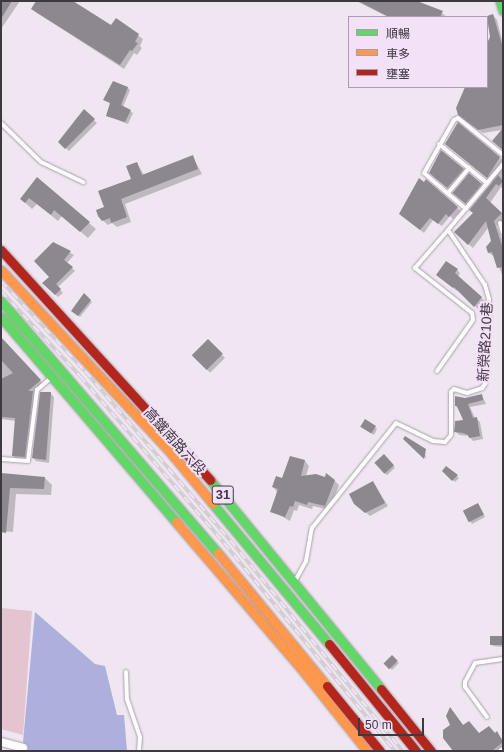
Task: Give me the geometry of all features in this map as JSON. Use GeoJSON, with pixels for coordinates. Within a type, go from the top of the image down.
{"type":"FeatureCollection","features":[{"type":"Feature","properties":{"kind":"main road"},"geometry":{"type":"LineString","coordinates":[[500,1],[503,11]]}},
{"type":"Feature","properties":{"kind":"main road","name":"高鐵南路六段"},"geometry":{"type":"LineString","coordinates":[[1,250],[207,476],[295,581],[431,751]]}},
{"type":"Feature","properties":{"kind":"main road","name":"高鐵南路六段"},"geometry":{"type":"LineString","coordinates":[[1,270],[170,452],[283,587],[416,751]]}},
{"type":"Feature","properties":{"kind":"main road"},"geometry":{"type":"LineString","coordinates":[[1,301],[188,516],[380,751]]}},
{"type":"Feature","properties":{"kind":"main road"},"geometry":{"type":"LineString","coordinates":[[1,317],[145,483],[304,672],[367,751]]}},
{"type":"Feature","properties":{"kind":"main road"},"geometry":{"type":"LineString","coordinates":[[170,452],[207,476]]}},
{"type":"Feature","properties":{"kind":"main road"},"geometry":{"type":"LineString","coordinates":[[145,483],[188,516]]}},
{"type":"Feature","properties":{"kind":"street"},"geometry":{"type":"LineString","coordinates":[[1,742],[23,748]]}},
{"type":"Feature","properties":{"kind":"lane"},"geometry":{"type":"LineString","coordinates":[[466,209],[424,173],[439,144],[458,118],[503,155]]}},
{"type":"Feature","properties":{"kind":"lane"},"geometry":{"type":"LineString","coordinates":[[1,123],[41,162],[83,182]]}},
{"type":"Feature","properties":{"kind":"lane"},"geometry":{"type":"LineString","coordinates":[[439,144],[487,183]]}},
{"type":"Feature","properties":{"kind":"lane"},"geometry":{"type":"LineString","coordinates":[[437,371],[473,320],[472,313],[416,268],[503,164]]}},
{"type":"Feature","properties":{"kind":"lane"},"geometry":{"type":"LineString","coordinates":[[448,194],[469,168]]}},
{"type":"Feature","properties":{"kind":"lane"},"geometry":{"type":"LineString","coordinates":[[500,223],[503,233]]}},
{"type":"Feature","properties":{"kind":"lane","name":"新榮路210巷"},"geometry":{"type":"LineString","coordinates":[[295,581],[306,561],[312,528],[396,423],[433,441],[445,442],[451,435],[451,392],[454,389],[467,393],[482,388],[485,384],[489,299],[485,285],[448,230]]}},
{"type":"Feature","properties":{"kind":"lane"},"geometry":{"type":"LineString","coordinates":[[1,459],[28,461],[37,390],[53,376]]}},
{"type":"Feature","properties":{"kind":"lane"},"geometry":{"type":"LineString","coordinates":[[487,717],[465,687],[465,682],[475,663],[503,659]]}},
{"type":"Feature","properties":{"kind":"lane"},"geometry":{"type":"LineString","coordinates":[[126,672],[126,699],[140,738],[139,751]]}},
{"type":"Feature","properties":{"kind":"shaded area"},"geometry":{"type":"Polygon","coordinates":[[[1,608],[32,611],[23,735],[1,729],[1,608]]]}},
{"type":"Feature","properties":{"kind":"water"},"geometry":{"type":"Polygon","coordinates":[[[35,612],[95,664],[105,666],[117,715],[124,715],[127,751],[29,751],[23,742],[35,612]]]}},
{"type":"Feature","properties":{"kind":"building"},"geometry":{"type":"Polygon","coordinates":[[[1,1],[12,1],[1,19],[1,1]]]}},
{"type":"Feature","properties":{"kind":"building"},"geometry":{"type":"Polygon","coordinates":[[[36,1],[73,1],[111,25],[116,18],[139,34],[135,42],[138,43],[132,51],[130,50],[120,65],[31,9],[36,1]]]}},
{"type":"Feature","properties":{"kind":"building"},"geometry":{"type":"Polygon","coordinates":[[[358,1],[417,1],[443,11],[440,16],[387,16],[358,1]]]}},
{"type":"Feature","properties":{"kind":"building"},"geometry":{"type":"Polygon","coordinates":[[[493,14],[503,48],[503,125],[478,130],[458,115],[456,108],[465,88],[488,88],[488,41],[490,37],[487,16],[493,14]]]}},
{"type":"Feature","properties":{"kind":"building"},"geometry":{"type":"Polygon","coordinates":[[[113,81],[128,87],[121,105],[131,110],[125,122],[106,116],[110,103],[103,100],[113,81]]]}},
{"type":"Feature","properties":{"kind":"building"},"geometry":{"type":"Polygon","coordinates":[[[84,109],[95,119],[65,149],[58,142],[84,109]]]}},
{"type":"Feature","properties":{"kind":"building"},"geometry":{"type":"Polygon","coordinates":[[[458,122],[500,157],[487,178],[445,144],[458,122]]]}},
{"type":"Feature","properties":{"kind":"building"},"geometry":{"type":"Polygon","coordinates":[[[503,128],[503,150],[492,141],[503,128]]]}},
{"type":"Feature","properties":{"kind":"building"},"geometry":{"type":"Polygon","coordinates":[[[441,150],[464,169],[447,188],[429,173],[441,150]]]}},
{"type":"Feature","properties":{"kind":"building"},"geometry":{"type":"Polygon","coordinates":[[[193,155],[198,169],[121,199],[127,217],[111,223],[110,218],[102,221],[98,216],[96,210],[104,207],[98,191],[131,179],[126,166],[137,162],[142,175],[193,155]]]}},
{"type":"Feature","properties":{"kind":"building"},"geometry":{"type":"Polygon","coordinates":[[[469,173],[482,184],[465,204],[452,193],[469,173]]]}},
{"type":"Feature","properties":{"kind":"building"},"geometry":{"type":"Polygon","coordinates":[[[498,175],[503,181],[499,186],[496,184],[486,198],[502,213],[494,221],[503,249],[503,267],[497,268],[492,252],[488,253],[486,247],[491,241],[486,221],[468,245],[454,232],[473,213],[469,210],[498,175]]]}},
{"type":"Feature","properties":{"kind":"building"},"geometry":{"type":"Polygon","coordinates":[[[37,177],[90,222],[80,232],[54,210],[51,215],[29,198],[25,203],[20,199],[37,177]]]}},
{"type":"Feature","properties":{"kind":"building"},"geometry":{"type":"Polygon","coordinates":[[[419,178],[424,182],[426,179],[458,207],[449,217],[446,214],[438,224],[430,218],[420,230],[399,214],[419,178]]]}},
{"type":"Feature","properties":{"kind":"building"},"geometry":{"type":"Polygon","coordinates":[[[53,242],[71,251],[64,260],[73,267],[56,284],[61,289],[55,295],[42,283],[49,277],[34,261],[53,242]]]}},
{"type":"Feature","properties":{"kind":"building"},"geometry":{"type":"Polygon","coordinates":[[[446,261],[458,269],[455,273],[482,297],[474,307],[454,287],[453,288],[436,275],[446,261]]]}},
{"type":"Feature","properties":{"kind":"building"},"geometry":{"type":"Polygon","coordinates":[[[84,293],[91,300],[78,316],[71,311],[84,293]]]}},
{"type":"Feature","properties":{"kind":"building"},"geometry":{"type":"Polygon","coordinates":[[[1,337],[41,380],[28,391],[33,391],[25,457],[12,456],[15,418],[1,417],[1,379],[13,373],[1,360],[1,337]]]}},
{"type":"Feature","properties":{"kind":"building"},"geometry":{"type":"Polygon","coordinates":[[[208,339],[223,354],[207,370],[192,355],[208,339]]]}},
{"type":"Feature","properties":{"kind":"building"},"geometry":{"type":"Polygon","coordinates":[[[40,392],[51,392],[46,460],[32,458],[40,392]]]}},
{"type":"Feature","properties":{"kind":"building"},"geometry":{"type":"Polygon","coordinates":[[[482,394],[483,400],[468,404],[473,418],[477,417],[480,436],[469,438],[468,435],[463,433],[454,432],[455,421],[463,420],[457,406],[455,406],[455,396],[465,398],[482,394]]]}},
{"type":"Feature","properties":{"kind":"building"},"geometry":{"type":"Polygon","coordinates":[[[365,419],[376,426],[371,434],[360,427],[365,419]]]}},
{"type":"Feature","properties":{"kind":"building"},"geometry":{"type":"Polygon","coordinates":[[[405,436],[426,449],[424,459],[403,439],[405,436]]]}},
{"type":"Feature","properties":{"kind":"building"},"geometry":{"type":"Polygon","coordinates":[[[384,454],[394,465],[384,474],[374,463],[384,454]]]}},
{"type":"Feature","properties":{"kind":"building"},"geometry":{"type":"Polygon","coordinates":[[[290,456],[305,460],[301,476],[316,474],[325,477],[326,473],[335,480],[325,506],[308,502],[307,505],[295,501],[293,507],[290,506],[285,517],[270,512],[278,489],[272,487],[276,476],[282,478],[290,456]]]}},
{"type":"Feature","properties":{"kind":"building"},"geometry":{"type":"Polygon","coordinates":[[[446,466],[458,475],[452,481],[442,471],[446,466]]]}},
{"type":"Feature","properties":{"kind":"building"},"geometry":{"type":"Polygon","coordinates":[[[1,473],[45,477],[44,489],[10,488],[6,533],[1,532],[1,473]]]}},
{"type":"Feature","properties":{"kind":"building"},"geometry":{"type":"Polygon","coordinates":[[[373,481],[385,503],[365,513],[354,504],[349,494],[373,481]]]}},
{"type":"Feature","properties":{"kind":"building"},"geometry":{"type":"Polygon","coordinates":[[[478,503],[484,515],[469,522],[463,511],[478,503]]]}},
{"type":"Feature","properties":{"kind":"building"},"geometry":{"type":"Polygon","coordinates":[[[490,636],[503,636],[503,645],[490,645],[490,636]]]}},
{"type":"Feature","properties":{"kind":"building"},"geometry":{"type":"Polygon","coordinates":[[[392,655],[398,661],[389,669],[384,663],[392,655]]]}},
{"type":"Feature","properties":{"kind":"building"},"geometry":{"type":"Polygon","coordinates":[[[450,707],[463,725],[469,721],[479,733],[489,726],[495,733],[497,731],[503,742],[492,751],[453,751],[443,738],[443,730],[450,725],[446,716],[450,707]]]}},
{"type":"Feature","properties":{"kind":"railway"},"geometry":{"type":"LineString","coordinates":[[1,281],[85,371],[230,540],[403,751]]}},
{"type":"Feature","properties":{"kind":"railway"},"geometry":{"type":"LineString","coordinates":[[1,291],[80,376],[224,543],[395,751]]}},
{"type":"Feature","properties":{"kind":"traffic: fast"},"geometry":{"type":"LineString","coordinates":[[500,1],[503,11]]}},
{"type":"Feature","properties":{"kind":"traffic: fast"},"geometry":{"type":"LineString","coordinates":[[1,301],[218,553]]}},
{"type":"Feature","properties":{"kind":"traffic: fast"},"geometry":{"type":"LineString","coordinates":[[1,317],[176,522]]}},
{"type":"Feature","properties":{"kind":"traffic: fast"},"geometry":{"type":"LineString","coordinates":[[210,480],[381,689]]}},
{"type":"Feature","properties":{"kind":"traffic: fast"},"geometry":{"type":"LineString","coordinates":[[213,504],[329,644]]}},
{"type":"Feature","properties":{"kind":"traffic: slow"},"geometry":{"type":"LineString","coordinates":[[1,270],[170,452],[213,504]]}},
{"type":"Feature","properties":{"kind":"traffic: slow"},"geometry":{"type":"LineString","coordinates":[[176,522],[304,672],[367,751]]}},
{"type":"Feature","properties":{"kind":"traffic: slow"},"geometry":{"type":"LineString","coordinates":[[218,553],[327,686]]}},
{"type":"Feature","properties":{"kind":"traffic: jam"},"geometry":{"type":"LineString","coordinates":[[1,250],[210,480]]}},
{"type":"Feature","properties":{"kind":"traffic: jam"},"geometry":{"type":"LineString","coordinates":[[329,644],[416,751]]}},
{"type":"Feature","properties":{"kind":"traffic: jam"},"geometry":{"type":"LineString","coordinates":[[327,686],[380,751]]}},
{"type":"Feature","properties":{"kind":"traffic: jam"},"geometry":{"type":"LineString","coordinates":[[381,689],[431,751]]}}]}
